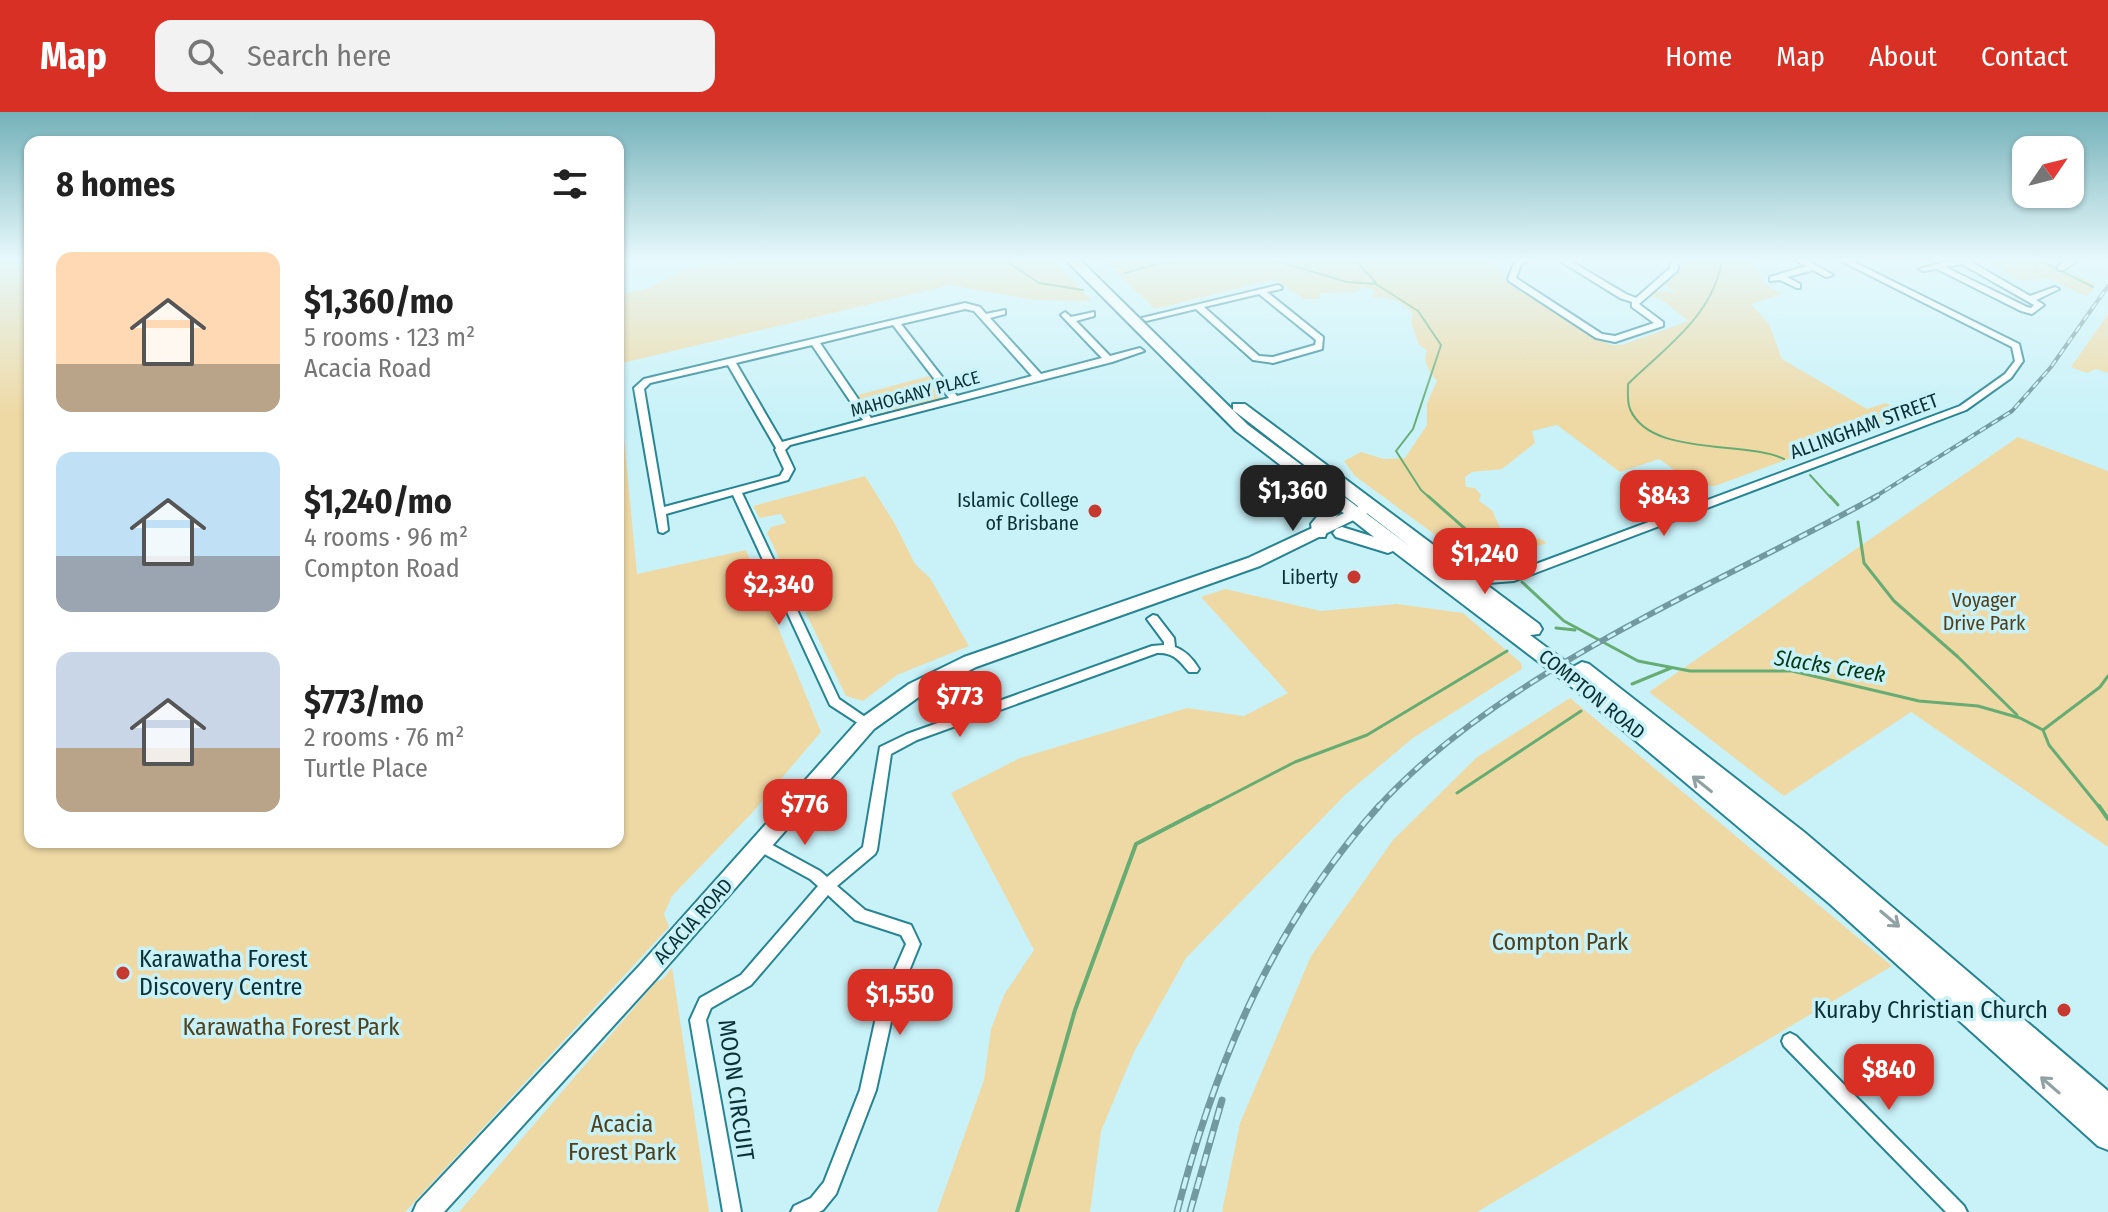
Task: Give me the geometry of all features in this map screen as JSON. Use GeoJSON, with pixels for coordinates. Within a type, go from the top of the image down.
{"type":"FeatureCollection","features":[{"type":"Feature","properties":{"kind":"main road","name":"COMPTON ROAD"},"geometry":{"type":"LineString","coordinates":[[1123,310],[1230,417],[1335,500],[1367,514],[1461,574],[1746,798],[2108,1109]]}},
{"type":"Feature","properties":{"kind":"main road","name":"COMPTON ROAD"},"geometry":{"type":"LineString","coordinates":[[1138,310],[1248,415],[1367,514],[1407,553],[1580,683],[1762,834],[2108,1136]]}},
{"type":"Feature","properties":{"kind":"main road"},"geometry":{"type":"LineString","coordinates":[[1319,533],[1320,524],[1334,508],[1335,500]]}},
{"type":"Feature","properties":{"kind":"main road"},"geometry":{"type":"LineString","coordinates":[[1342,533],[1407,553]]}},
{"type":"Feature","properties":{"kind":"main road"},"geometry":{"type":"LineString","coordinates":[[1746,798],[1741,807],[1755,819],[1762,834]]}},
{"type":"Feature","properties":{"kind":"street"},"geometry":{"type":"LineString","coordinates":[[663,530],[639,388],[647,381],[946,310]]}},
{"type":"Feature","properties":{"kind":"street"},"geometry":{"type":"LineString","coordinates":[[978,310],[1039,378]]}},
{"type":"Feature","properties":{"kind":"street"},"geometry":{"type":"LineString","coordinates":[[1146,318],[1179,310]]}},
{"type":"Feature","properties":{"kind":"street"},"geometry":{"type":"LineString","coordinates":[[1203,310],[1256,358],[1273,360],[1319,347],[1320,339],[1285,310]]}},
{"type":"Feature","properties":{"kind":"street"},"geometry":{"type":"LineString","coordinates":[[1560,310],[1599,336],[1615,339],[1658,326],[1658,320],[1642,310]]}},
{"type":"Feature","properties":{"kind":"street","name":"ALLINGHAM STREET"},"geometry":{"type":"LineString","coordinates":[[1461,574],[1488,579],[1510,578],[1963,408],[2008,376],[2019,361],[2016,346],[1944,310]]}},
{"type":"Feature","properties":{"kind":"street"},"geometry":{"type":"LineString","coordinates":[[984,317],[1002,312]]}},
{"type":"Feature","properties":{"kind":"street"},"geometry":{"type":"LineString","coordinates":[[1091,314],[1067,317],[1109,360]]}},
{"type":"Feature","properties":{"kind":"street"},"geometry":{"type":"LineString","coordinates":[[895,322],[955,400]]}},
{"type":"Feature","properties":{"kind":"street"},"geometry":{"type":"LineString","coordinates":[[814,341],[869,422]]}},
{"type":"Feature","properties":{"kind":"street","name":"MAHOGANY PLACE"},"geometry":{"type":"LineString","coordinates":[[781,448],[787,443],[1140,351]]}},
{"type":"Feature","properties":{"kind":"street"},"geometry":{"type":"LineString","coordinates":[[660,512],[784,478],[790,473],[781,448],[730,361]]}},
{"type":"Feature","properties":{"kind":"street"},"geometry":{"type":"LineString","coordinates":[[736,491],[834,702],[867,724]]}},
{"type":"Feature","properties":{"kind":"street","name":"ACACIA ROAD"},"geometry":{"type":"LineString","coordinates":[[1254,562],[1281,559],[1342,533],[1367,514]]}},
{"type":"Feature","properties":{"kind":"street","name":"ACACIA ROAD"},"geometry":{"type":"LineString","coordinates":[[426,1212],[648,972],[867,724],[916,689],[970,662],[1254,562],[1367,514]]}},
{"type":"Feature","properties":{"kind":"street"},"geometry":{"type":"LineString","coordinates":[[1496,601],[1499,590],[1510,578]]}},
{"type":"Feature","properties":{"kind":"street"},"geometry":{"type":"LineString","coordinates":[[1153,619],[1170,641],[1169,648]]}},
{"type":"Feature","properties":{"kind":"street"},"geometry":{"type":"LineString","coordinates":[[828,885],[870,850],[882,757],[889,747],[1156,649],[1169,648],[1179,652],[1193,669]]}},
{"type":"Feature","properties":{"kind":"street"},"geometry":{"type":"LineString","coordinates":[[760,845],[828,885],[860,915],[906,930],[913,944],[886,1008],[868,1090],[830,1188],[817,1204],[800,1212]]}},
{"type":"Feature","properties":{"kind":"street","name":"MOON CIRCUIT"},"geometry":{"type":"LineString","coordinates":[[732,1212],[698,1020],[701,1009],[711,998],[746,980],[828,885]]}},
{"type":"Feature","properties":{"kind":"street"},"geometry":{"type":"LineString","coordinates":[[1790,1041],[1958,1212]]}},
{"type":"Feature","properties":{"kind":"green space","name":"Karawatha Forest Park"},"geometry":{"type":"Polygon","coordinates":[[[0,310],[24,310],[24,848],[624,848],[624,438],[637,574],[746,550],[821,732],[752,813],[672,896],[664,914],[669,927],[405,1212],[0,1212],[0,310]]]}},
{"type":"Feature","properties":{"kind":"green space"},"geometry":{"type":"Polygon","coordinates":[[[624,310],[844,310],[624,363],[624,310]]]}},
{"type":"Feature","properties":{"kind":"green space"},"geometry":{"type":"Polygon","coordinates":[[[1409,310],[1555,310],[1610,345],[1622,345],[1689,321],[1675,310],[1757,310],[1769,324],[1782,359],[1867,409],[1886,403],[1907,415],[1715,486],[1692,481],[1659,459],[1620,472],[1557,425],[1532,431],[1535,443],[1502,469],[1472,472],[1465,477],[1466,487],[1475,488],[1481,495],[1479,501],[1492,510],[1501,530],[1532,540],[1539,538],[1547,543],[1528,549],[1526,562],[1490,570],[1468,559],[1355,476],[1344,461],[1361,452],[1384,459],[1405,458],[1427,425],[1427,403],[1437,381],[1426,363],[1427,350],[1419,345],[1411,322],[1413,314],[1409,310]]]}},
{"type":"Feature","properties":{"kind":"green space"},"geometry":{"type":"Polygon","coordinates":[[[2108,314],[2108,373],[2096,369],[2087,373],[2071,367],[2108,314]]]}},
{"type":"Feature","properties":{"kind":"green space"},"geometry":{"type":"Polygon","coordinates":[[[929,376],[943,394],[941,399],[876,416],[858,395],[929,376]]]}},
{"type":"Feature","properties":{"kind":"green space","name":"Voyager Drive Park"},"geometry":{"type":"Polygon","coordinates":[[[2018,437],[2108,471],[2108,847],[1911,712],[1784,796],[1649,692],[2018,437]]]}},
{"type":"Feature","properties":{"kind":"green space"},"geometry":{"type":"Polygon","coordinates":[[[865,476],[915,564],[930,578],[969,646],[897,675],[863,701],[846,696],[767,533],[771,527],[786,523],[781,514],[760,518],[753,506],[865,476]]]}},
{"type":"Feature","properties":{"kind":"green space"},"geometry":{"type":"Polygon","coordinates":[[[1225,589],[1321,611],[1397,604],[1463,613],[1521,663],[1522,669],[1413,738],[1346,794],[1186,958],[1134,1052],[1101,1131],[1090,1212],[937,1212],[984,1080],[991,1029],[1004,995],[1034,950],[951,793],[1020,758],[1187,708],[1244,716],[1288,693],[1201,597],[1225,589]]]}},
{"type":"Feature","properties":{"kind":"green space","name":"Compton Park"},"geometry":{"type":"Polygon","coordinates":[[[1570,698],[1892,966],[1477,1212],[1222,1212],[1240,1123],[1311,956],[1393,840],[1476,758],[1570,698]]]}},
{"type":"Feature","properties":{"kind":"green space","name":"Acacia Forest Park"},"geometry":{"type":"Polygon","coordinates":[[[672,967],[709,1212],[459,1212],[656,982],[663,979],[672,967]]]}},
{"type":"Feature","properties":{"kind":"waterway","name":"Slacks Creek"},"geometry":{"type":"LineString","coordinates":[[1417,310],[1441,345],[1413,429],[1396,451],[1421,490],[1430,498]]}},
{"type":"Feature","properties":{"kind":"waterway"},"geometry":{"type":"LineString","coordinates":[[1701,310],[1686,329],[1628,384],[1630,409],[1641,424],[1677,441],[1766,453],[1784,459]]}},
{"type":"Feature","properties":{"kind":"waterway"},"geometry":{"type":"LineString","coordinates":[[1810,475],[1831,498]]}},
{"type":"Feature","properties":{"kind":"waterway","name":"Slacks Creek"},"geometry":{"type":"LineString","coordinates":[[1428,496],[1505,564]]}},
{"type":"Feature","properties":{"kind":"waterway"},"geometry":{"type":"LineString","coordinates":[[1830,496],[1838,505]]}},
{"type":"Feature","properties":{"kind":"waterway"},"geometry":{"type":"LineString","coordinates":[[1858,522],[1864,563],[1894,601],[1958,657],[2017,715]]}},
{"type":"Feature","properties":{"kind":"waterway","name":"Slacks Creek"},"geometry":{"type":"LineString","coordinates":[[1522,582],[1564,621],[1638,661],[1690,671],[1792,671],[1919,701],[1978,706],[2020,718],[2043,730]]}},
{"type":"Feature","properties":{"kind":"waterway"},"geometry":{"type":"LineString","coordinates":[[1556,628],[1575,630]]}},
{"type":"Feature","properties":{"kind":"waterway"},"geometry":{"type":"LineString","coordinates":[[1206,808],[1295,762],[1367,735],[1507,651]]}},
{"type":"Feature","properties":{"kind":"waterway"},"geometry":{"type":"LineString","coordinates":[[1632,684],[1671,668]]}},
{"type":"Feature","properties":{"kind":"waterway"},"geometry":{"type":"LineString","coordinates":[[2043,730],[2100,687],[2108,676]]}},
{"type":"Feature","properties":{"kind":"waterway"},"geometry":{"type":"LineString","coordinates":[[1457,793],[1581,711]]}},
{"type":"Feature","properties":{"kind":"waterway","name":"Slacks Creek"},"geometry":{"type":"LineString","coordinates":[[2043,730],[2049,745],[2100,808]]}},
{"type":"Feature","properties":{"kind":"waterway"},"geometry":{"type":"LineString","coordinates":[[1017,1212],[1075,1010],[1136,844],[1209,806]]}},
{"type":"Feature","properties":{"kind":"waterway","name":"Slacks Creek"},"geometry":{"type":"LineString","coordinates":[[2099,806],[2108,819]]}},
{"type":"Feature","properties":{"kind":"railway"},"geometry":{"type":"LineString","coordinates":[[1873,498],[2012,411],[2051,367],[2091,310]]}},
{"type":"Feature","properties":{"kind":"railway"},"geometry":{"type":"LineString","coordinates":[[1379,806],[1427,759],[1485,714],[1547,673],[1613,634],[1877,496]]}},
{"type":"Feature","properties":{"kind":"railway"},"geometry":{"type":"LineString","coordinates":[[1177,1212],[1210,1101],[1253,996],[1309,898],[1379,806]]}},
{"type":"Feature","properties":{"kind":"railway"},"geometry":{"type":"LineString","coordinates":[[1190,1212],[1222,1100]]}},
{"type":"Feature","properties":{"kind":"place","name":"Islamic College of Brisbane"},"geometry":{"type":"Point","coordinates":[1095,511]}},
{"type":"Feature","properties":{"kind":"place","name":"Liberty"},"geometry":{"type":"Point","coordinates":[1354,577]}},
{"type":"Feature","properties":{"kind":"place","name":"Karawatha Forest Discovery Centre"},"geometry":{"type":"Point","coordinates":[123,973]}},
{"type":"Feature","properties":{"kind":"place","name":"Kuraby Christian Church"},"geometry":{"type":"Point","coordinates":[2064,1010]}}]}
